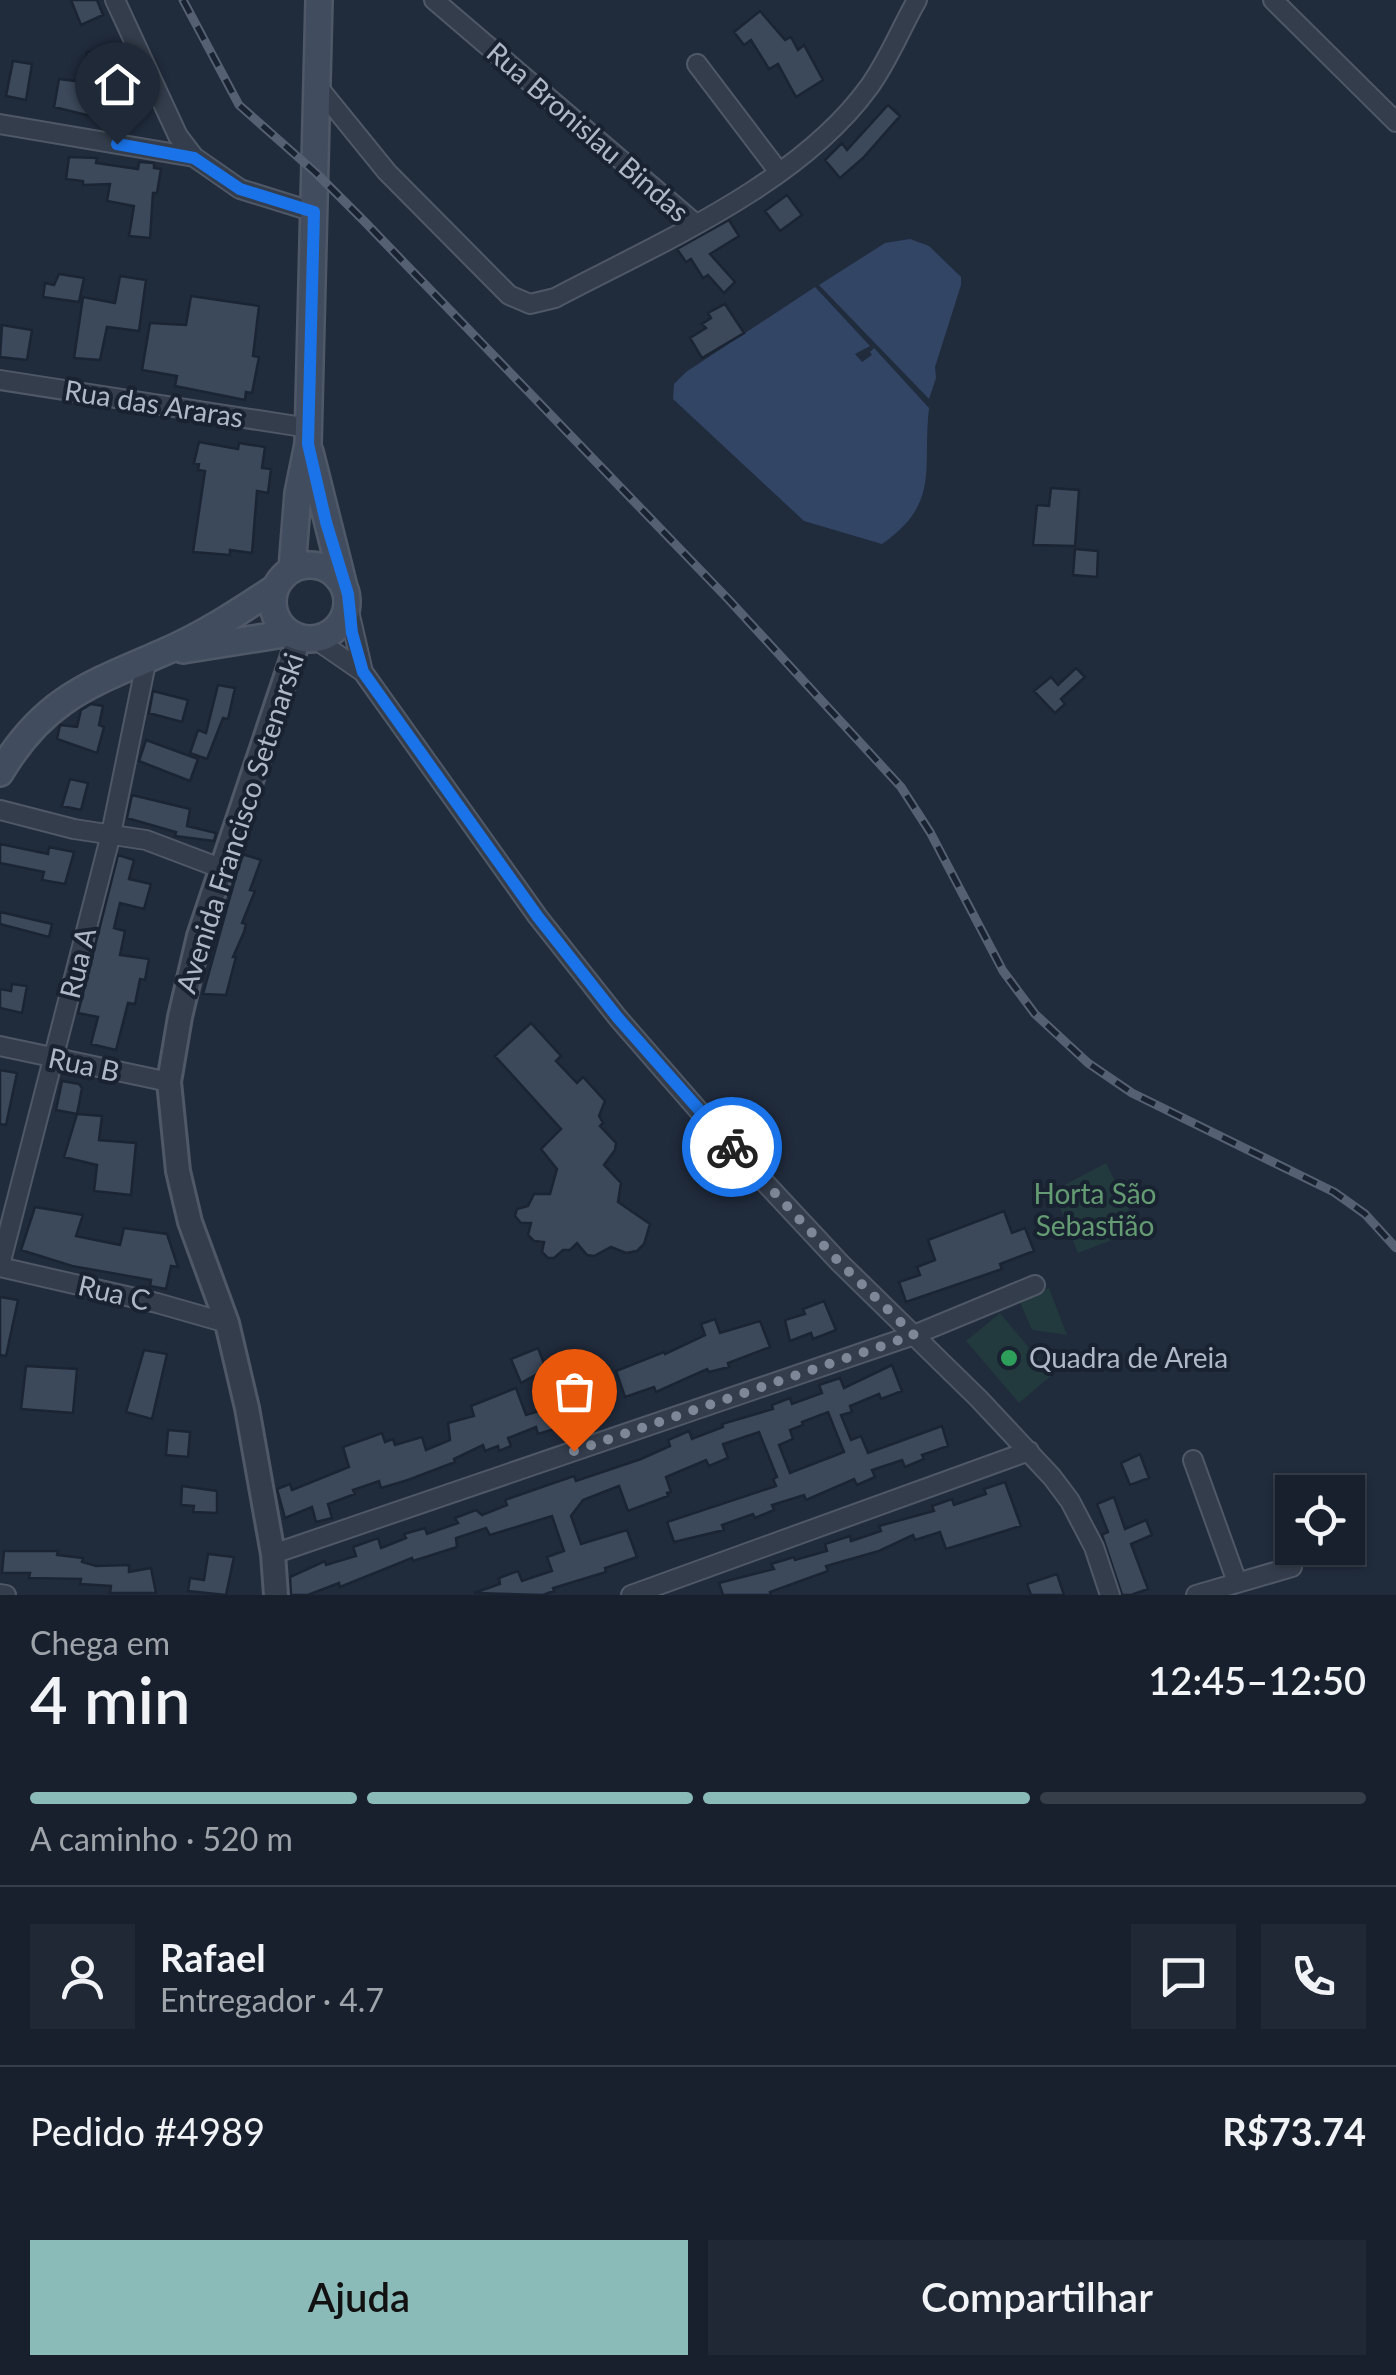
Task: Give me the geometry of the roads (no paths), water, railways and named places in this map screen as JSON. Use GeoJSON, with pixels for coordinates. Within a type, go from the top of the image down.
{"type":"FeatureCollection","features":[{"type":"Feature","properties":{"kind":"main road"},"geometry":{"type":"LineString","coordinates":[[301,637],[274,613],[284,578],[309,436],[319,0]]}},
{"type":"Feature","properties":{"kind":"main road"},"geometry":{"type":"LineString","coordinates":[[155,656],[301,637],[336,628],[346,595],[309,436]]}},
{"type":"Feature","properties":{"kind":"main road"},"geometry":{"type":"LineString","coordinates":[[0,773],[42,716],[86,685],[222,623],[284,578],[314,564],[326,568],[346,595]]}},
{"type":"Feature","properties":{"kind":"street"},"geometry":{"type":"LineString","coordinates":[[115,0],[178,136],[194,158],[240,189],[314,212]]}},
{"type":"Feature","properties":{"kind":"street","name":"Rua Bronislau Bindas"},"geometry":{"type":"LineString","coordinates":[[434,0],[696,224]]}},
{"type":"Feature","properties":{"kind":"street"},"geometry":{"type":"LineString","coordinates":[[318,87],[387,172],[509,295],[530,304],[555,298],[696,224],[779,172],[830,132],[870,86],[917,0]]}},
{"type":"Feature","properties":{"kind":"street"},"geometry":{"type":"LineString","coordinates":[[1273,0],[1396,122]]}},
{"type":"Feature","properties":{"kind":"street"},"geometry":{"type":"LineString","coordinates":[[697,64],[779,172]]}},
{"type":"Feature","properties":{"kind":"street"},"geometry":{"type":"LineString","coordinates":[[0,124],[194,158]]}},
{"type":"Feature","properties":{"kind":"street","name":"Rua das Araras"},"geometry":{"type":"LineString","coordinates":[[0,380],[309,436]]}},
{"type":"Feature","properties":{"kind":"street"},"geometry":{"type":"LineString","coordinates":[[346,595],[363,672],[538,917],[618,1018],[726,1140],[840,1263],[1029,1451],[1070,1502],[1094,1548],[1110,1595]]}},
{"type":"Feature","properties":{"kind":"street"},"geometry":{"type":"LineString","coordinates":[[301,637],[363,672]]}},
{"type":"Feature","properties":{"kind":"street","name":"Avenida Francisco Setenarski"},"geometry":{"type":"LineString","coordinates":[[276,1595],[273,1554],[248,1408],[226,1323],[190,1222],[178,1172],[169,1082],[180,1017],[220,868],[301,637]]}},
{"type":"Feature","properties":{"kind":"street","name":"Rua A"},"geometry":{"type":"LineString","coordinates":[[0,1266],[155,656]]}},
{"type":"Feature","properties":{"kind":"street"},"geometry":{"type":"LineString","coordinates":[[0,810],[146,840],[220,868]]}},
{"type":"Feature","properties":{"kind":"street","name":"Rua B"},"geometry":{"type":"LineString","coordinates":[[0,1046],[169,1082]]}},
{"type":"Feature","properties":{"kind":"street","name":"Rua C"},"geometry":{"type":"LineString","coordinates":[[0,1266],[226,1323]]}},
{"type":"Feature","properties":{"kind":"street"},"geometry":{"type":"LineString","coordinates":[[273,1554],[914,1335],[1035,1285]]}},
{"type":"Feature","properties":{"kind":"street"},"geometry":{"type":"LineString","coordinates":[[630,1595],[681,1587],[1029,1451]]}},
{"type":"Feature","properties":{"kind":"street"},"geometry":{"type":"LineString","coordinates":[[1193,1460],[1237,1582]]}},
{"type":"Feature","properties":{"kind":"street"},"geometry":{"type":"LineString","coordinates":[[1196,1595],[1292,1567]]}},
{"type":"Feature","properties":{"kind":"water"},"geometry":{"type":"Polygon","coordinates":[[[910,239],[929,246],[961,277],[929,399],[819,285],[885,243],[910,239]]]}},
{"type":"Feature","properties":{"kind":"water"},"geometry":{"type":"Polygon","coordinates":[[[815,287],[870,346],[855,354],[862,362],[872,355],[874,348],[929,408],[927,467],[921,499],[901,529],[882,544],[804,521],[673,399],[674,384],[686,372],[815,287]]]}},
{"type":"Feature","properties":{"kind":"railway"},"geometry":{"type":"LineString","coordinates":[[183,0],[239,105],[364,221],[729,600],[901,787],[930,832],[1003,971],[1035,1014],[1088,1063],[1132,1093],[1334,1192],[1365,1214],[1396,1248]]}},
{"type":"Feature","properties":{"kind":"place","name":"Quadra de Areia"},"geometry":{"type":"Point","coordinates":[1009,1358]}},
{"type":"Feature","properties":{"kind":"park label","name":"Horta São Sebastião"},"geometry":{"type":"Point","coordinates":[1095,1210]}}]}
